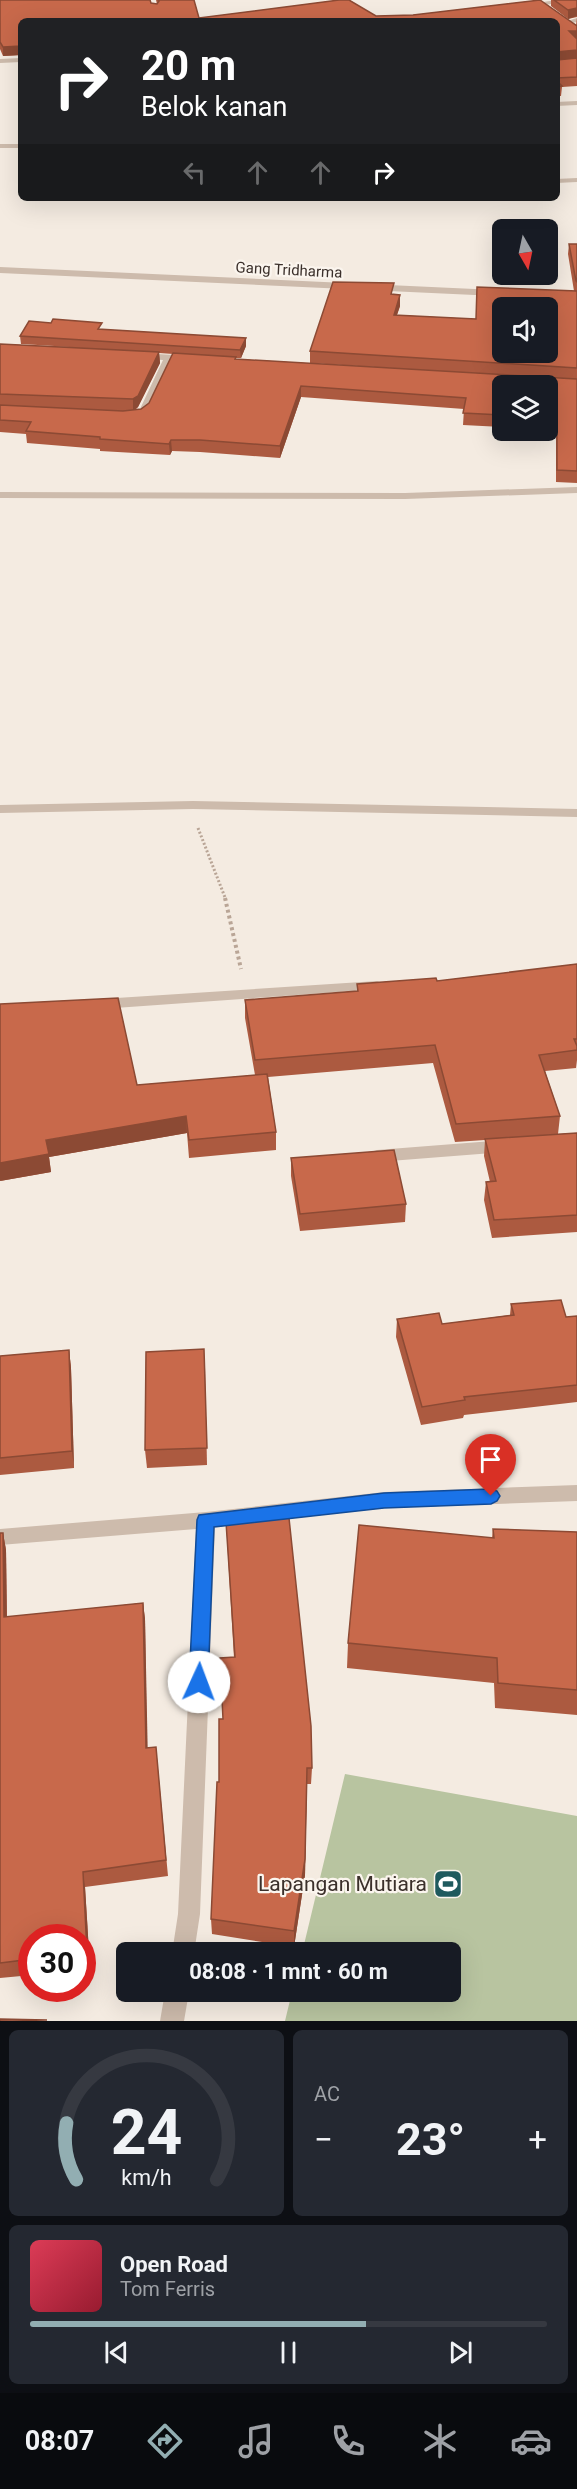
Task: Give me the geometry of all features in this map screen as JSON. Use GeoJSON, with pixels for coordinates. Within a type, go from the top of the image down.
{"type":"FeatureCollection","features":[{"type":"Feature","properties":{"kind":"street"},"geometry":{"type":"LineString","coordinates":[[518,6],[575,0]]}},
{"type":"Feature","properties":{"kind":"street"},"geometry":{"type":"LineString","coordinates":[[567,22],[577,20]]}},
{"type":"Feature","properties":{"kind":"street"},"geometry":{"type":"LineString","coordinates":[[0,61],[18,60]]}},
{"type":"Feature","properties":{"kind":"street"},"geometry":{"type":"LineString","coordinates":[[560,104],[577,103]]}},
{"type":"Feature","properties":{"kind":"street"},"geometry":{"type":"LineString","coordinates":[[0,146],[18,146]]}},
{"type":"Feature","properties":{"kind":"street"},"geometry":{"type":"LineString","coordinates":[[560,181],[577,180]]}},
{"type":"Feature","properties":{"kind":"street","name":"Gang Tridharma"},"geometry":{"type":"LineString","coordinates":[[0,270],[509,293]]}},
{"type":"Feature","properties":{"kind":"street"},"geometry":{"type":"LineString","coordinates":[[125,355],[202,360]]}},
{"type":"Feature","properties":{"kind":"street"},"geometry":{"type":"LineString","coordinates":[[124,417],[137,416],[144,411],[169,358]]}},
{"type":"Feature","properties":{"kind":"street"},"geometry":{"type":"LineString","coordinates":[[0,495],[405,496],[577,490]]}},
{"type":"Feature","properties":{"kind":"street"},"geometry":{"type":"LineString","coordinates":[[0,809],[193,805],[577,813]]}},
{"type":"Feature","properties":{"kind":"street"},"geometry":{"type":"LineString","coordinates":[[82,1005],[392,985]]}},
{"type":"Feature","properties":{"kind":"street"},"geometry":{"type":"LineString","coordinates":[[356,1158],[519,1145]]}},
{"type":"Feature","properties":{"kind":"street"},"geometry":{"type":"LineString","coordinates":[[0,1537],[206,1520],[384,1500],[577,1493]]}},
{"type":"Feature","properties":{"kind":"street"},"geometry":{"type":"LineString","coordinates":[[185,1942],[189,1914],[206,1520]]}},
{"type":"Feature","properties":{"kind":"street"},"geometry":{"type":"LineString","coordinates":[[172,2021],[175,2002]]}},
{"type":"Feature","properties":{"kind":"path"},"geometry":{"type":"LineString","coordinates":[[193,805],[199,833],[225,897],[248,996]]}},
{"type":"Feature","properties":{"kind":"green space","name":"Lapangan Mutiara"},"geometry":{"type":"Polygon","coordinates":[[[345,1774],[577,1816],[577,2021],[285,2021],[290,2002],[461,2002],[461,1942],[305,1942],[345,1774]]]}},
{"type":"Feature","properties":{"kind":"building"},"geometry":{"type":"Polygon","coordinates":[[[0,0],[150,0],[151,3],[157,4],[158,0],[194,0],[199,18],[18,18],[18,46],[3,47],[0,42],[0,0]]]}},
{"type":"Feature","properties":{"kind":"building"},"geometry":{"type":"Polygon","coordinates":[[[339,0],[349,0],[376,16],[413,15],[540,0],[577,26],[577,31],[569,31],[577,39],[577,50],[560,52],[560,18],[199,18],[339,0]]]}},
{"type":"Feature","properties":{"kind":"building"},"geometry":{"type":"Polygon","coordinates":[[[554,0],[577,0],[577,8],[568,10],[554,0]]]}},
{"type":"Feature","properties":{"kind":"building"},"geometry":{"type":"Polygon","coordinates":[[[577,58],[577,77],[560,78],[560,60],[577,58]]]}},
{"type":"Feature","properties":{"kind":"building"},"geometry":{"type":"Polygon","coordinates":[[[569,244],[577,244],[577,282],[576,281],[569,244]]]}},
{"type":"Feature","properties":{"kind":"building"},"geometry":{"type":"Polygon","coordinates":[[[333,282],[394,283],[391,294],[400,295],[394,315],[476,319],[477,287],[577,291],[577,368],[498,363],[558,363],[558,297],[492,297],[492,363],[310,351],[333,282]]]}},
{"type":"Feature","properties":{"kind":"building"},"geometry":{"type":"Polygon","coordinates":[[[53,319],[102,323],[98,329],[246,338],[240,350],[20,336],[29,321],[51,323],[53,319]]]}},
{"type":"Feature","properties":{"kind":"building"},"geometry":{"type":"Polygon","coordinates":[[[0,344],[159,352],[138,396],[133,399],[0,394],[0,344]]]}},
{"type":"Feature","properties":{"kind":"building"},"geometry":{"type":"Polygon","coordinates":[[[173,353],[236,357],[235,359],[509,375],[492,375],[492,414],[463,413],[466,398],[301,386],[280,446],[200,440],[171,440],[169,444],[100,439],[100,437],[26,431],[31,422],[0,420],[0,405],[123,411],[141,409],[149,403],[173,353]]]}},
{"type":"Feature","properties":{"kind":"building"},"geometry":{"type":"Polygon","coordinates":[[[558,378],[577,379],[577,471],[557,470],[558,378]]]}},
{"type":"Feature","properties":{"kind":"building"},"geometry":{"type":"Polygon","coordinates":[[[577,964],[577,1039],[574,1039],[577,1050],[539,1055],[560,1116],[456,1124],[435,1045],[255,1060],[245,1000],[358,991],[357,984],[436,978],[437,981],[577,964]]]}},
{"type":"Feature","properties":{"kind":"building"},"geometry":{"type":"Polygon","coordinates":[[[118,998],[137,1085],[267,1074],[276,1132],[189,1140],[186,1116],[46,1140],[49,1154],[0,1163],[0,1004],[118,998]]]}},
{"type":"Feature","properties":{"kind":"building"},"geometry":{"type":"Polygon","coordinates":[[[577,1133],[577,1215],[494,1220],[486,1182],[496,1181],[485,1139],[577,1133]]]}},
{"type":"Feature","properties":{"kind":"building"},"geometry":{"type":"Polygon","coordinates":[[[394,1150],[406,1204],[300,1214],[291,1158],[394,1150]]]}},
{"type":"Feature","properties":{"kind":"building"},"geometry":{"type":"Polygon","coordinates":[[[561,1300],[566,1317],[577,1316],[577,1385],[464,1397],[465,1400],[422,1407],[397,1319],[439,1313],[442,1324],[514,1315],[511,1304],[561,1300]]]}},
{"type":"Feature","properties":{"kind":"building"},"geometry":{"type":"Polygon","coordinates":[[[204,1349],[207,1448],[145,1450],[146,1352],[204,1349]]]}},
{"type":"Feature","properties":{"kind":"building"},"geometry":{"type":"Polygon","coordinates":[[[69,1350],[72,1451],[0,1458],[0,1356],[69,1350]]]}},
{"type":"Feature","properties":{"kind":"building"},"geometry":{"type":"Polygon","coordinates":[[[289,1518],[311,1726],[312,1768],[307,1768],[305,1859],[294,1931],[211,1919],[217,1782],[219,1782],[219,1719],[223,1719],[220,1658],[235,1657],[226,1522],[289,1518]]]}},
{"type":"Feature","properties":{"kind":"building"},"geometry":{"type":"Polygon","coordinates":[[[359,1525],[494,1538],[493,1529],[577,1532],[577,1690],[498,1683],[497,1658],[348,1643],[359,1525]]]}},
{"type":"Feature","properties":{"kind":"building"},"geometry":{"type":"Polygon","coordinates":[[[0,1533],[3,1533],[4,1617],[143,1603],[146,1748],[156,1747],[166,1860],[83,1872],[86,1924],[18,1924],[18,1961],[0,1963],[0,1533]]]}},
{"type":"Feature","properties":{"kind":"building"},"geometry":{"type":"Polygon","coordinates":[[[0,2019],[47,2020],[0,2021],[0,2019]]]}},
{"type":"Feature","properties":{"kind":"place","name":"Lapangan Mutiara"},"geometry":{"type":"Point","coordinates":[448,1884]}},
{"type":"Feature","properties":{"kind":"route"},"geometry":{"type":"LineString","coordinates":[[199,1682],[206,1520],[384,1500],[491,1496]]}}]}
